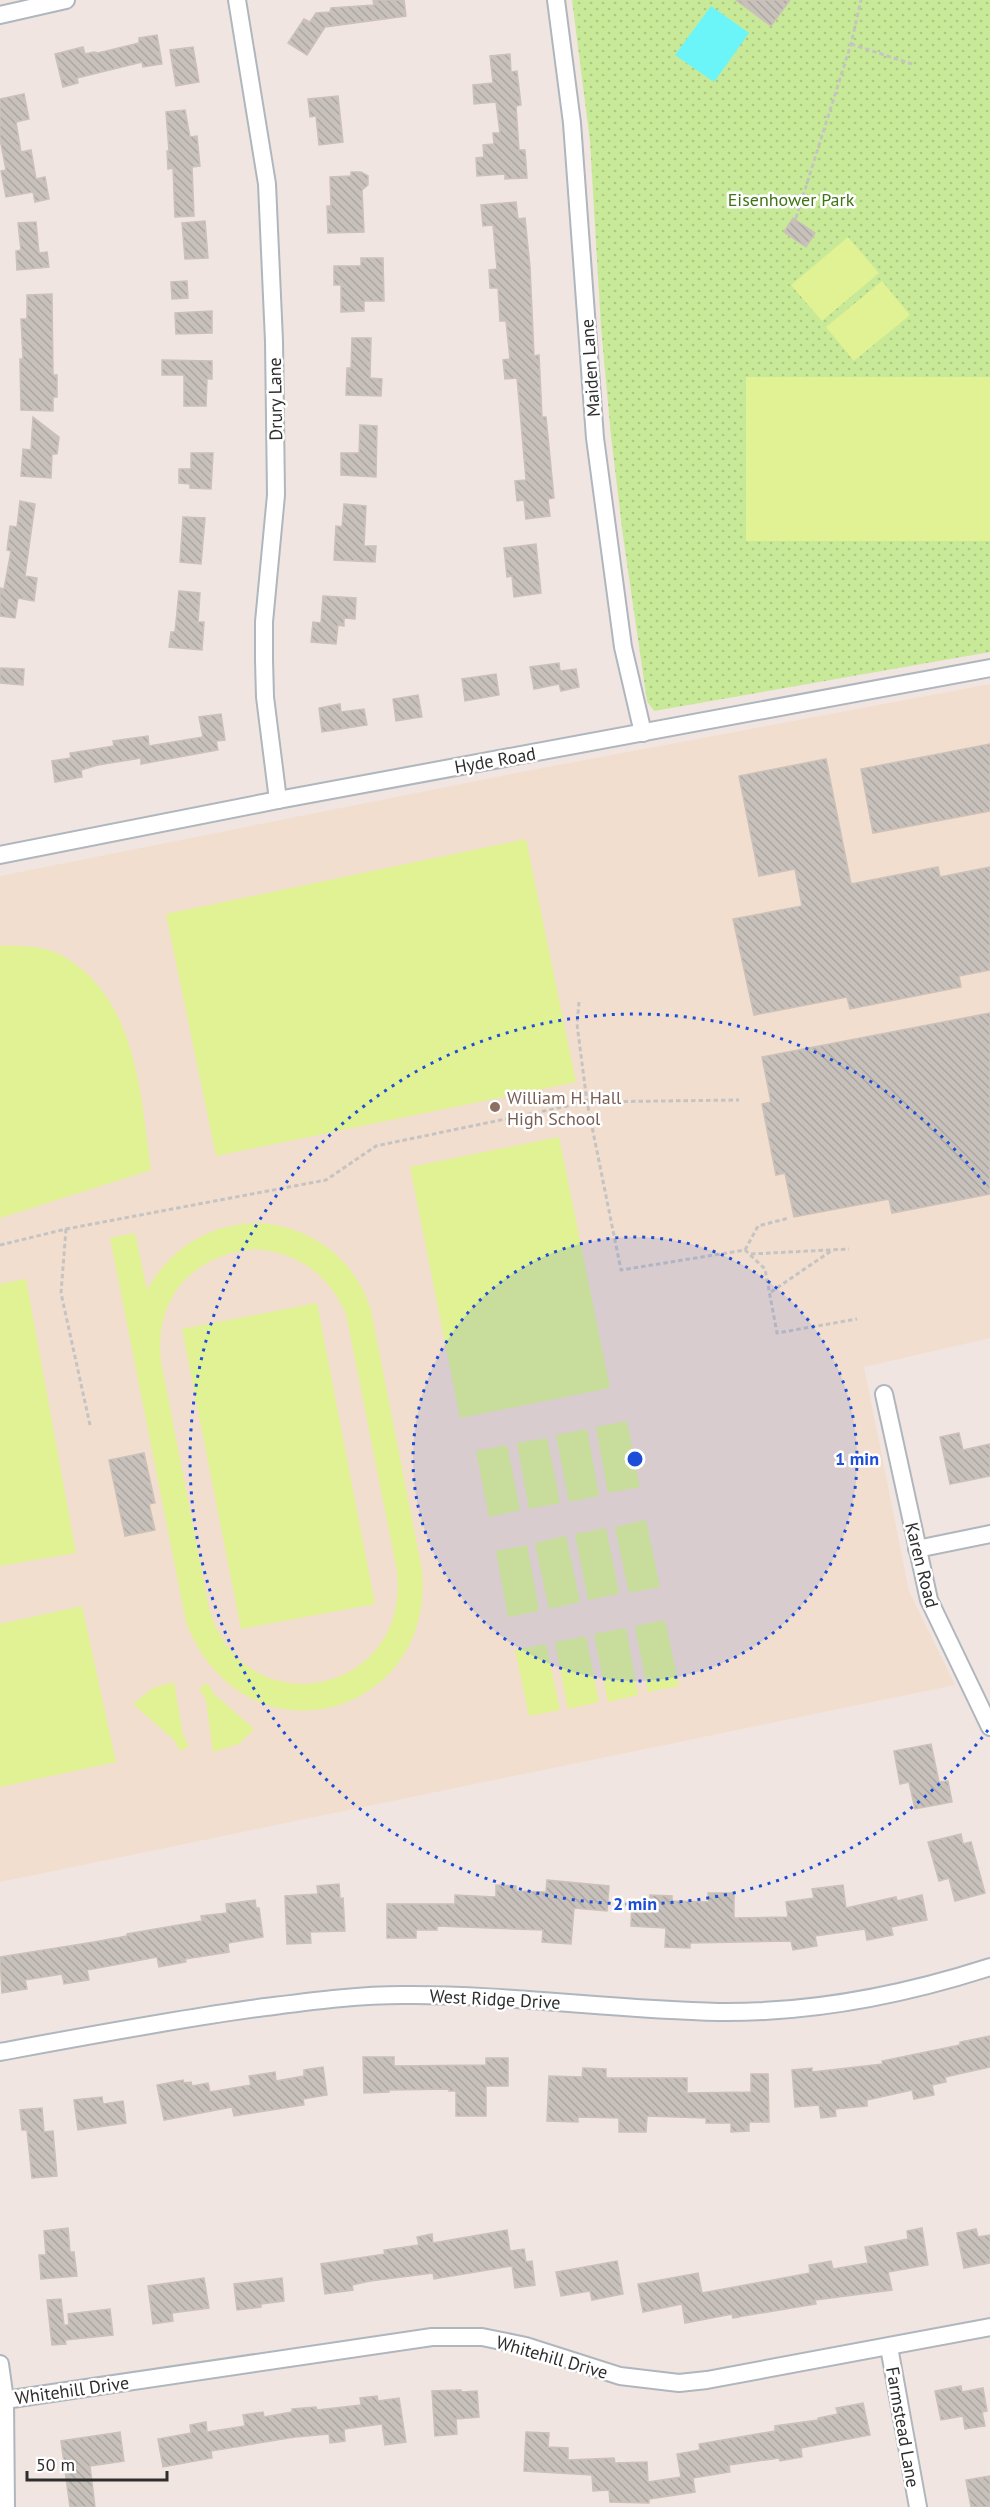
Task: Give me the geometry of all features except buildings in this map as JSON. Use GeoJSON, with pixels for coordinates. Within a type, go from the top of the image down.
{"type":"FeatureCollection","features":[{"type":"Feature","properties":{"kind":"street"},"geometry":{"type":"LineString","coordinates":[[0,15],[66,0]]}},
{"type":"Feature","properties":{"kind":"street","name":"Drury Lane"},"geometry":{"type":"LineString","coordinates":[[237,0],[268,195],[274,341],[276,495],[264,622],[264,660],[265,697],[278,800]]}},
{"type":"Feature","properties":{"kind":"street","name":"Maiden Lane"},"geometry":{"type":"LineString","coordinates":[[556,0],[572,123],[595,438],[622,647],[643,732]]}},
{"type":"Feature","properties":{"kind":"street","name":"Hyde Road"},"geometry":{"type":"LineString","coordinates":[[0,855],[278,800],[990,668]]}},
{"type":"Feature","properties":{"kind":"street","name":"Karen Road"},"geometry":{"type":"LineString","coordinates":[[884,1394],[923,1581],[936,1617],[990,1727]]}},
{"type":"Feature","properties":{"kind":"street"},"geometry":{"type":"LineString","coordinates":[[917,1549],[990,1534]]}},
{"type":"Feature","properties":{"kind":"street","name":"West Ridge Drive"},"geometry":{"type":"LineString","coordinates":[[0,2052],[180,2019],[339,1997],[462,1995],[633,2009],[721,2012],[790,2009],[877,1997],[990,1967]]}},
{"type":"Feature","properties":{"kind":"street","name":"Whitehill Drive"},"geometry":{"type":"LineString","coordinates":[[4,2400],[432,2337],[482,2337],[526,2346],[620,2376],[679,2383],[707,2380],[990,2327]]}},
{"type":"Feature","properties":{"kind":"street","name":"Farmstead Lane"},"geometry":{"type":"LineString","coordinates":[[889,2347],[918,2507]]}},
{"type":"Feature","properties":{"kind":"street"},"geometry":{"type":"LineString","coordinates":[[0,2364],[4,2400],[6,2507]]}},
{"type":"Feature","properties":{"kind":"path"},"geometry":{"type":"LineString","coordinates":[[796,218],[851,44],[861,0]]}},
{"type":"Feature","properties":{"kind":"path"},"geometry":{"type":"LineString","coordinates":[[851,44],[912,64]]}},
{"type":"Feature","properties":{"kind":"path"},"geometry":{"type":"LineString","coordinates":[[579,1002],[577,1024],[587,1102],[621,1270],[745,1250],[765,1269],[777,1333],[857,1319]]}},
{"type":"Feature","properties":{"kind":"path"},"geometry":{"type":"LineString","coordinates":[[0,1245],[66,1229],[326,1180],[376,1146],[587,1102],[739,1100]]}},
{"type":"Feature","properties":{"kind":"path"},"geometry":{"type":"LineString","coordinates":[[745,1250],[758,1226],[789,1218]]}},
{"type":"Feature","properties":{"kind":"path"},"geometry":{"type":"LineString","coordinates":[[66,1229],[61,1293],[90,1425]]}},
{"type":"Feature","properties":{"kind":"path"},"geometry":{"type":"LineString","coordinates":[[751,1254],[849,1249]]}},
{"type":"Feature","properties":{"kind":"path"},"geometry":{"type":"LineString","coordinates":[[771,1292],[833,1250]]}},
{"type":"Feature","properties":{"kind":"shaded area","name":"William H. Hall High School"},"geometry":{"type":"Polygon","coordinates":[[[990,684],[990,1338],[864,1367],[909,1591],[955,1685],[0,1882],[0,876],[521,772],[990,684]]]}},
{"type":"Feature","properties":{"kind":"green space","name":"Eisenhower Park"},"geometry":{"type":"Polygon","coordinates":[[[572,0],[990,0],[990,652],[654,711],[647,701],[611,436],[601,327],[590,141],[572,0]]]}},
{"type":"Feature","properties":{"kind":"green space"},"geometry":{"type":"Polygon","coordinates":[[[848,237],[879,273],[822,321],[791,285],[848,237]]]}},
{"type":"Feature","properties":{"kind":"green space"},"geometry":{"type":"Polygon","coordinates":[[[882,281],[910,315],[854,361],[826,327],[882,281]]]}},
{"type":"Feature","properties":{"kind":"green space"},"geometry":{"type":"Polygon","coordinates":[[[746,377],[990,377],[990,541],[746,541],[746,377]]]}},
{"type":"Feature","properties":{"kind":"green space"},"geometry":{"type":"Polygon","coordinates":[[[526,839],[576,1082],[216,1156],[166,914],[526,839]]]}},
{"type":"Feature","properties":{"kind":"green space"},"geometry":{"type":"Polygon","coordinates":[[[0,946],[33,947],[63,956],[88,974],[107,997],[121,1023],[131,1051],[138,1081],[151,1170],[0,1218],[0,946]]]}},
{"type":"Feature","properties":{"kind":"green space"},"geometry":{"type":"Polygon","coordinates":[[[559,1137],[610,1388],[460,1418],[410,1167],[559,1137]]]}},
{"type":"Feature","properties":{"kind":"green space"},"geometry":{"type":"Polygon","coordinates":[[[261,1223],[280,1226],[314,1239],[343,1261],[364,1292],[371,1310],[422,1570],[418,1621],[399,1662],[368,1691],[330,1707],[289,1710],[248,1697],[213,1668],[186,1622],[110,1238],[135,1233],[147,1290],[168,1261],[194,1240],[225,1227],[261,1223]],[[254,1249],[232,1253],[212,1260],[195,1270],[171,1299],[160,1338],[161,1361],[209,1608],[227,1646],[255,1671],[287,1683],[321,1682],[353,1670],[378,1647],[394,1614],[397,1571],[346,1314],[339,1300],[321,1277],[298,1260],[270,1251],[254,1249]]]}},
{"type":"Feature","properties":{"kind":"green space"},"geometry":{"type":"Polygon","coordinates":[[[26,1279],[76,1553],[0,1566],[0,1284],[26,1279]]]}},
{"type":"Feature","properties":{"kind":"green space"},"geometry":{"type":"Polygon","coordinates":[[[317,1303],[375,1604],[241,1629],[182,1329],[317,1303]]]}},
{"type":"Feature","properties":{"kind":"green space"},"geometry":{"type":"Polygon","coordinates":[[[627,1421],[640,1487],[608,1493],[596,1427],[627,1421]]]}},
{"type":"Feature","properties":{"kind":"green space"},"geometry":{"type":"Polygon","coordinates":[[[587,1429],[599,1496],[569,1502],[556,1435],[587,1429]]]}},
{"type":"Feature","properties":{"kind":"green space"},"geometry":{"type":"Polygon","coordinates":[[[547,1438],[560,1503],[529,1509],[517,1443],[547,1438]]]}},
{"type":"Feature","properties":{"kind":"green space"},"geometry":{"type":"Polygon","coordinates":[[[507,1445],[520,1510],[489,1517],[476,1451],[507,1445]]]}},
{"type":"Feature","properties":{"kind":"green space"},"geometry":{"type":"Polygon","coordinates":[[[646,1520],[660,1587],[629,1593],[615,1527],[646,1520]]]}},
{"type":"Feature","properties":{"kind":"green space"},"geometry":{"type":"Polygon","coordinates":[[[606,1528],[619,1594],[588,1600],[575,1534],[606,1528]]]}},
{"type":"Feature","properties":{"kind":"green space"},"geometry":{"type":"Polygon","coordinates":[[[566,1536],[580,1602],[549,1609],[535,1543],[566,1536]]]}},
{"type":"Feature","properties":{"kind":"green space"},"geometry":{"type":"Polygon","coordinates":[[[527,1545],[539,1611],[508,1617],[496,1551],[527,1545]]]}},
{"type":"Feature","properties":{"kind":"green space"},"geometry":{"type":"Polygon","coordinates":[[[82,1606],[116,1762],[0,1787],[0,1624],[82,1606]]]}},
{"type":"Feature","properties":{"kind":"green space"},"geometry":{"type":"Polygon","coordinates":[[[665,1620],[679,1686],[648,1692],[635,1626],[665,1620]]]}},
{"type":"Feature","properties":{"kind":"green space"},"geometry":{"type":"Polygon","coordinates":[[[626,1628],[638,1695],[608,1702],[594,1634],[626,1628]]]}},
{"type":"Feature","properties":{"kind":"green space"},"geometry":{"type":"Polygon","coordinates":[[[586,1636],[599,1702],[568,1709],[555,1642],[586,1636]]]}},
{"type":"Feature","properties":{"kind":"green space"},"geometry":{"type":"Polygon","coordinates":[[[546,1644],[560,1710],[529,1716],[515,1650],[546,1644]]]}},
{"type":"Feature","properties":{"kind":"green space"},"geometry":{"type":"Polygon","coordinates":[[[174,1682],[183,1735],[189,1746],[180,1751],[174,1740],[133,1704],[153,1688],[174,1682]]]}},
{"type":"Feature","properties":{"kind":"green space"},"geometry":{"type":"Polygon","coordinates":[[[208,1683],[214,1694],[254,1729],[239,1744],[213,1752],[206,1700],[199,1688],[208,1683]]]}},
{"type":"Feature","properties":{"kind":"water"},"geometry":{"type":"Polygon","coordinates":[[[711,6],[749,33],[714,82],[675,55],[711,6]]]}},
{"type":"Feature","properties":{"kind":"place","name":"William H. Hall High School"},"geometry":{"type":"Point","coordinates":[495,1107]}}]}
